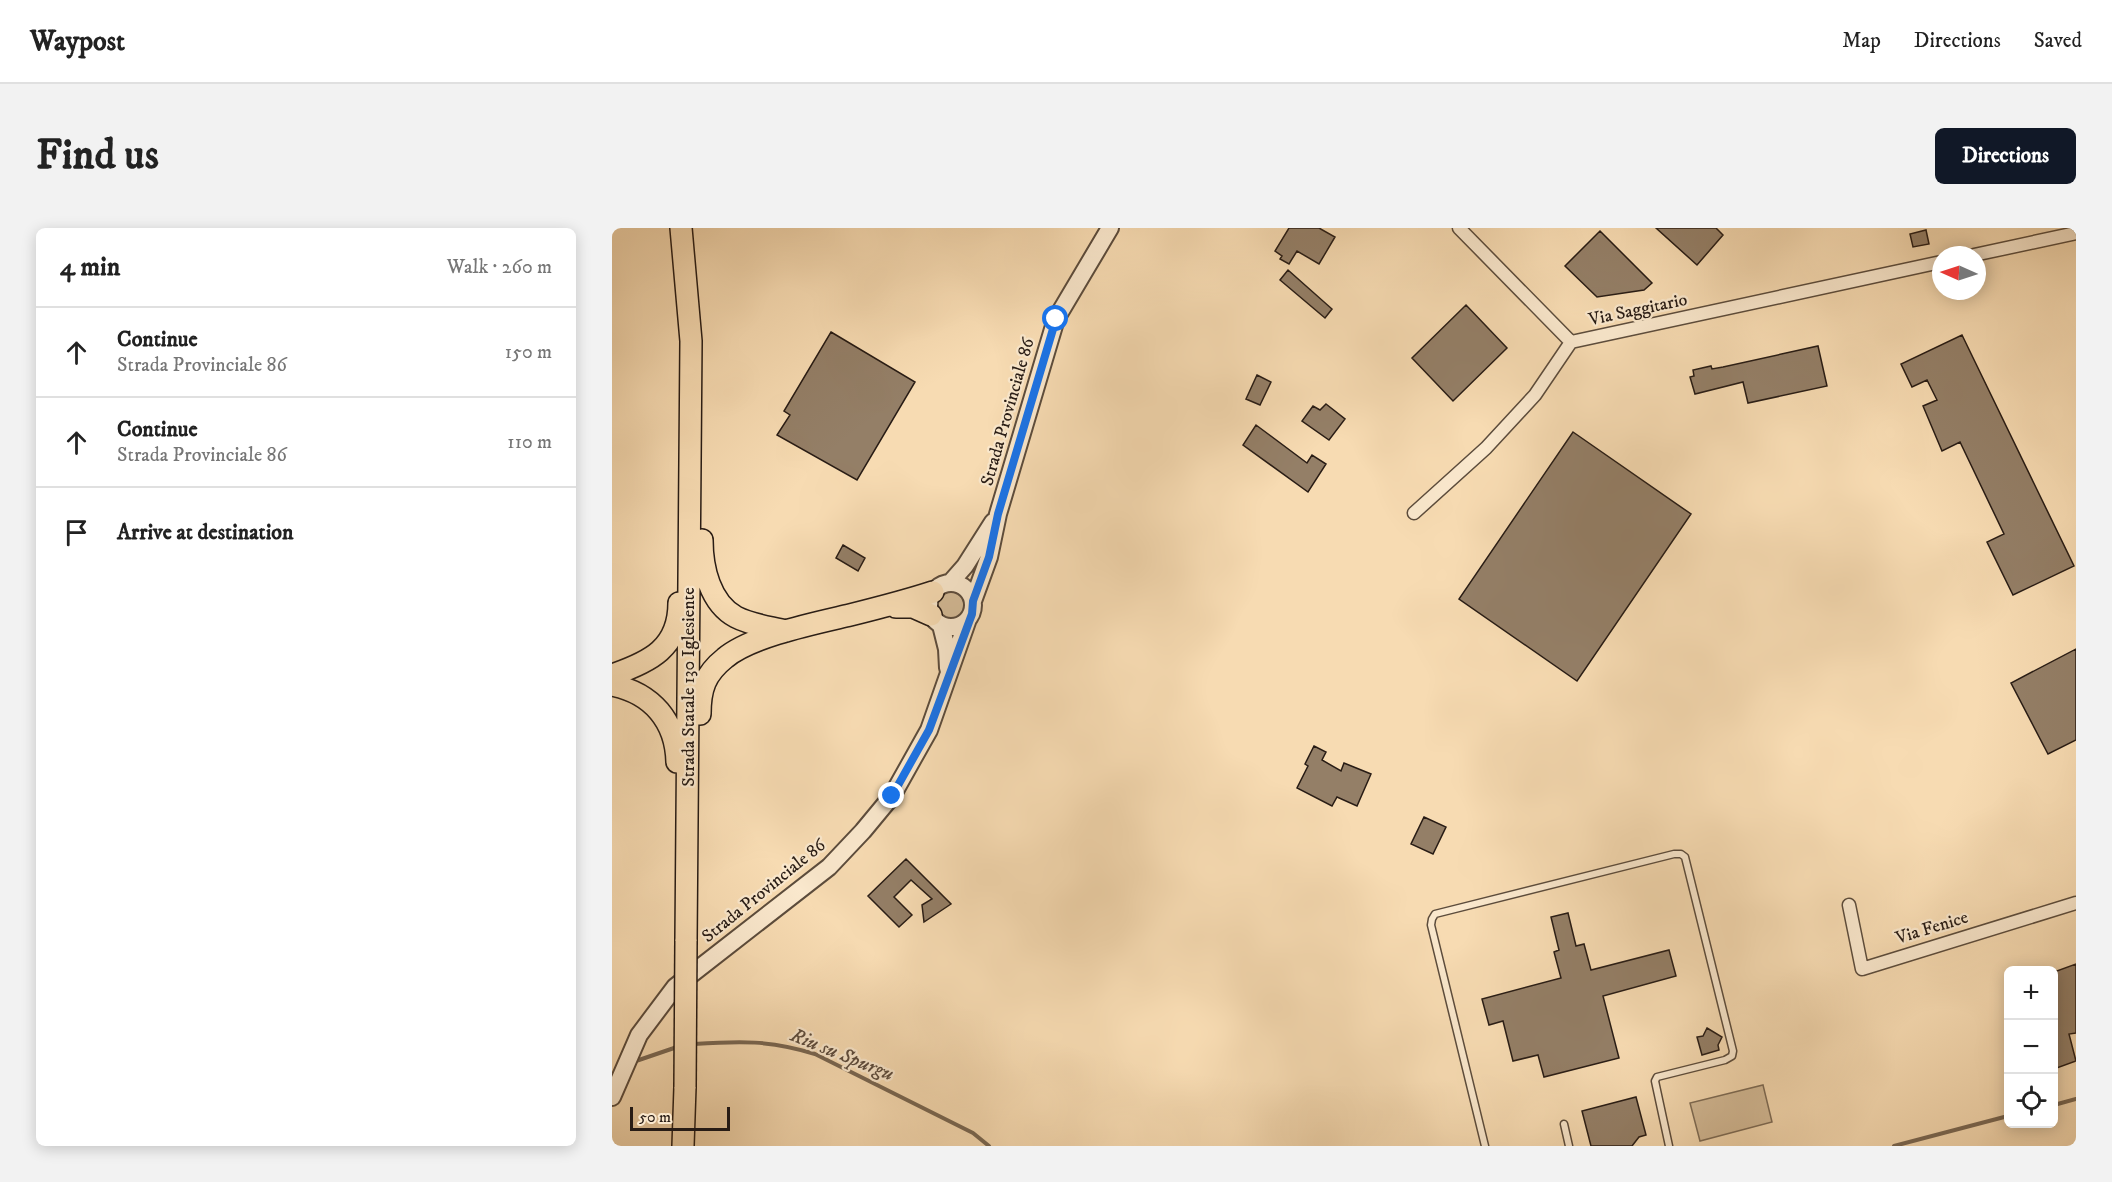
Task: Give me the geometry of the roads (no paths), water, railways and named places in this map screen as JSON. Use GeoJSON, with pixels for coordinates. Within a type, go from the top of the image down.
{"type":"FeatureCollection","features":[{"type":"Feature","properties":{"kind":"highway","name":"Strada Statale 130 Iglesiente"},"geometry":{"type":"LineString","coordinates":[[681,228],[691,341],[683,1146]]}},
{"type":"Feature","properties":{"kind":"highway"},"geometry":{"type":"LineString","coordinates":[[691,435],[700,499],[702,556],[712,591],[735,617],[786,631]]}},
{"type":"Feature","properties":{"kind":"highway"},"geometry":{"type":"LineString","coordinates":[[612,675],[650,659],[666,646],[677,626],[680,496],[691,435]]}},
{"type":"Feature","properties":{"kind":"highway"},"geometry":{"type":"LineString","coordinates":[[687,854],[697,805],[700,695],[706,679],[727,656],[786,631],[886,606],[942,588]]}},
{"type":"Feature","properties":{"kind":"highway"},"geometry":{"type":"LineString","coordinates":[[886,606],[913,607],[936,620]]}},
{"type":"Feature","properties":{"kind":"highway"},"geometry":{"type":"LineString","coordinates":[[612,685],[636,693],[649,701],[662,714],[674,736],[677,806],[687,854]]}},
{"type":"Feature","properties":{"kind":"street","name":"Strada Provinciale 86"},"geometry":{"type":"LineString","coordinates":[[973,601],[989,557],[998,514],[1056,319],[1110,228]]}},
{"type":"Feature","properties":{"kind":"street"},"geometry":{"type":"LineString","coordinates":[[1459,228],[1571,342]]}},
{"type":"Feature","properties":{"kind":"street"},"geometry":{"type":"LineString","coordinates":[[1986,252],[2076,233]]}},
{"type":"Feature","properties":{"kind":"street","name":"Via Saggitario"},"geometry":{"type":"LineString","coordinates":[[1414,513],[1486,448],[1535,394],[1571,342],[1932,264]]}},
{"type":"Feature","properties":{"kind":"street","name":"Strada Provinciale 86"},"geometry":{"type":"LineString","coordinates":[[942,588],[965,566],[998,514]]}},
{"type":"Feature","properties":{"kind":"street"},"geometry":{"type":"LineString","coordinates":[[962,586],[971,595],[973,601],[974,608],[968,620],[956,627],[936,620],[929,603],[942,588],[962,586]]}},
{"type":"Feature","properties":{"kind":"street","name":"Strada Provinciale 86"},"geometry":{"type":"LineString","coordinates":[[936,620],[947,649],[949,676]]}},
{"type":"Feature","properties":{"kind":"street","name":"Strada Provinciale 86"},"geometry":{"type":"LineString","coordinates":[[612,1097],[639,1035],[675,987],[829,867],[892,796],[929,730],[968,620]]}},
{"type":"Feature","properties":{"kind":"street","name":"Via Fenice"},"geometry":{"type":"LineString","coordinates":[[1849,904],[1862,969],[2076,903]]}},
{"type":"Feature","properties":{"kind":"lane"},"geometry":{"type":"LineString","coordinates":[[1485,1146],[1431,925],[1435,914],[1681,854],[1685,857],[1732,1056],[1725,1060],[1657,1077],[1655,1081],[1669,1146]]}},
{"type":"Feature","properties":{"kind":"lane"},"geometry":{"type":"LineString","coordinates":[[1564,1124],[1569,1146]]}},
{"type":"Feature","properties":{"kind":"waterway","name":"Riu su Spurgu"},"geometry":{"type":"LineString","coordinates":[[694,1044],[726,1042],[769,1044],[815,1054],[973,1133],[989,1146]]}},
{"type":"Feature","properties":{"kind":"waterway","name":"Riu su Spurgu"},"geometry":{"type":"LineString","coordinates":[[636,1061],[677,1047]]}},
{"type":"Feature","properties":{"kind":"waterway","name":"Riu su Spurgu"},"geometry":{"type":"LineString","coordinates":[[2058,1104],[2076,1099]]}},
{"type":"Feature","properties":{"kind":"waterway","name":"Riu su Spurgu"},"geometry":{"type":"LineString","coordinates":[[1894,1146],[2004,1117]]}}]}
